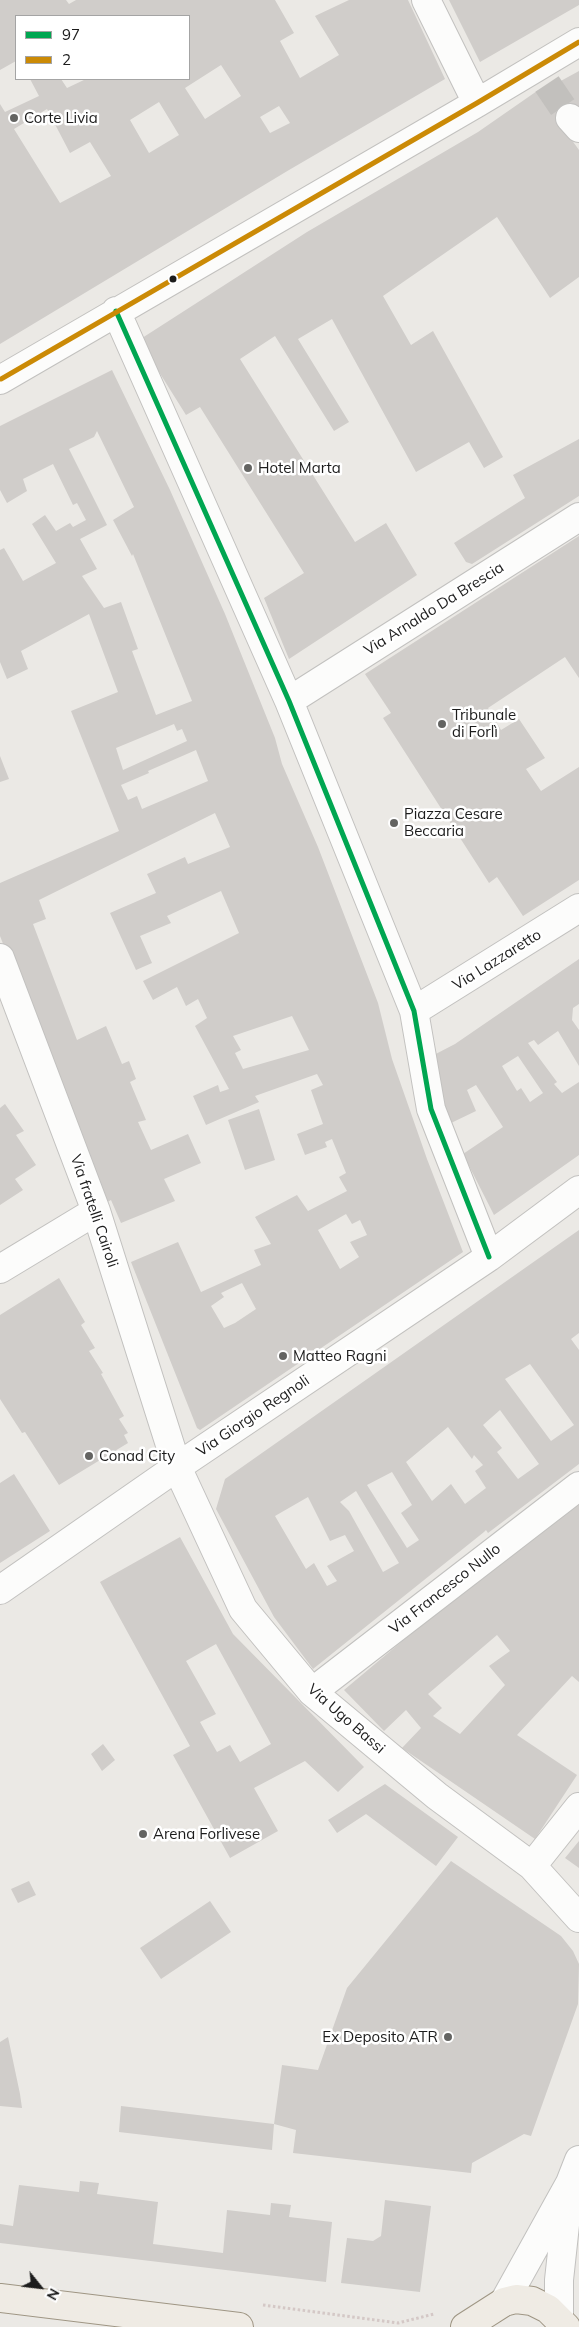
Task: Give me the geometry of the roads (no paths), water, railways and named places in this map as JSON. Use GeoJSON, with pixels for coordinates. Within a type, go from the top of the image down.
{"type":"FeatureCollection","features":[{"type":"Feature","properties":{"kind":"main road"},"geometry":{"type":"LineString","coordinates":[[0,2298],[240,2327]]}},
{"type":"Feature","properties":{"kind":"main road"},"geometry":{"type":"LineString","coordinates":[[465,2327],[504,2302],[516,2298],[532,2301],[548,2309],[563,2322]]}},
{"type":"Feature","properties":{"kind":"street"},"geometry":{"type":"LineString","coordinates":[[426,0],[477,103]]}},
{"type":"Feature","properties":{"kind":"street"},"geometry":{"type":"LineString","coordinates":[[0,380],[477,103],[542,75],[579,42]]}},
{"type":"Feature","properties":{"kind":"street"},"geometry":{"type":"LineString","coordinates":[[116,311],[289,701],[414,1011],[431,1109],[489,1257]]}},
{"type":"Feature","properties":{"kind":"street","name":"Via Arnaldo Da Brescia"},"geometry":{"type":"LineString","coordinates":[[289,701],[579,517]]}},
{"type":"Feature","properties":{"kind":"street","name":"Via Lazzaretto"},"geometry":{"type":"LineString","coordinates":[[414,1011],[579,908]]}},
{"type":"Feature","properties":{"kind":"street","name":"Via fratelli Cairoli"},"geometry":{"type":"LineString","coordinates":[[0,958],[96,1211],[177,1467]]}},
{"type":"Feature","properties":{"kind":"street","name":"Via Giorgio Regnoli"},"geometry":{"type":"LineString","coordinates":[[0,1590],[177,1467],[489,1257],[579,1190]]}},
{"type":"Feature","properties":{"kind":"street"},"geometry":{"type":"LineString","coordinates":[[0,1269],[96,1211]]}},
{"type":"Feature","properties":{"kind":"street","name":"Via Ugo Bassi"},"geometry":{"type":"LineString","coordinates":[[177,1467],[243,1609],[312,1692],[437,1796],[532,1866],[579,1918]]}},
{"type":"Feature","properties":{"kind":"street","name":"Via Francesco Nullo"},"geometry":{"type":"LineString","coordinates":[[312,1692],[579,1486]]}},
{"type":"Feature","properties":{"kind":"street"},"geometry":{"type":"LineString","coordinates":[[532,1866],[579,1807]]}},
{"type":"Feature","properties":{"kind":"street"},"geometry":{"type":"LineString","coordinates":[[563,2322],[560,2280],[572,2229],[575,2172]]}},
{"type":"Feature","properties":{"kind":"street"},"geometry":{"type":"LineString","coordinates":[[504,2302],[575,2172]]}},
{"type":"Feature","properties":{"kind":"tunnel"},"geometry":{"type":"LineString","coordinates":[[547,84],[570,118]]}},
{"type":"Feature","properties":{"kind":"place","name":"Corte Livia"},"geometry":{"type":"Point","coordinates":[14,118]}},
{"type":"Feature","properties":{"kind":"place","name":"Hotel Marta"},"geometry":{"type":"Point","coordinates":[248,468]}},
{"type":"Feature","properties":{"kind":"place","name":"Tribunale di Forlì"},"geometry":{"type":"Point","coordinates":[442,724]}},
{"type":"Feature","properties":{"kind":"place","name":"Piazza Cesare Beccaria"},"geometry":{"type":"Point","coordinates":[394,823]}},
{"type":"Feature","properties":{"kind":"place","name":"Matteo Ragni"},"geometry":{"type":"Point","coordinates":[283,1356]}},
{"type":"Feature","properties":{"kind":"place","name":"Conad City"},"geometry":{"type":"Point","coordinates":[89,1456]}},
{"type":"Feature","properties":{"kind":"place","name":"Arena Forlivese"},"geometry":{"type":"Point","coordinates":[143,1834]}},
{"type":"Feature","properties":{"kind":"place","name":"Ex Deposito ATR"},"geometry":{"type":"Point","coordinates":[448,2037]}}]}
